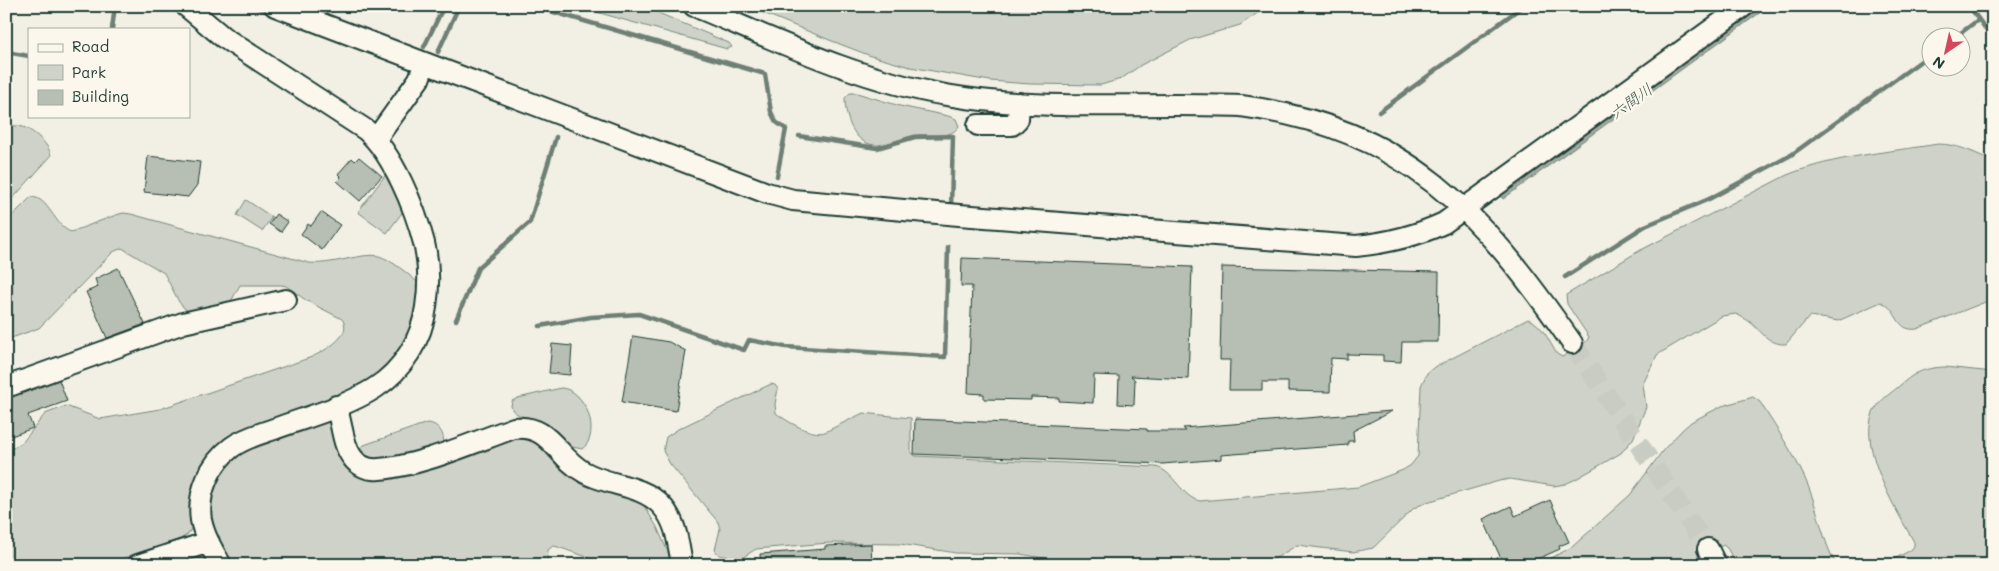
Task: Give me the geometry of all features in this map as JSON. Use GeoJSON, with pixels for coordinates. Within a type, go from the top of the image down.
{"type":"FeatureCollection","features":[{"type":"Feature","properties":{"kind":"street"},"geometry":{"type":"LineString","coordinates":[[186,6],[223,36],[366,130],[376,139],[404,190],[418,222],[425,247],[428,273],[424,322],[416,343],[392,375],[376,388],[336,406],[250,437],[232,447],[217,461],[206,479],[201,499],[201,520],[208,542],[221,565]]}},
{"type":"Feature","properties":{"kind":"street"},"geometry":{"type":"LineString","coordinates":[[275,6],[767,193],[806,202],[1356,246],[1410,236],[1444,223],[1744,6]]}},
{"type":"Feature","properties":{"kind":"street"},"geometry":{"type":"LineString","coordinates":[[694,6],[865,74],[905,86],[946,95],[1019,103],[1241,106],[1305,118],[1351,134],[1393,154],[1443,188],[1465,208],[1522,273],[1572,342]]}},
{"type":"Feature","properties":{"kind":"street"},"geometry":{"type":"LineString","coordinates":[[376,139],[419,79],[425,63]]}},
{"type":"Feature","properties":{"kind":"street"},"geometry":{"type":"LineString","coordinates":[[978,125],[1012,125],[1018,119],[1019,103]]}},
{"type":"Feature","properties":{"kind":"street"},"geometry":{"type":"LineString","coordinates":[[6,387],[183,323],[286,300]]}},
{"type":"Feature","properties":{"kind":"street"},"geometry":{"type":"LineString","coordinates":[[336,406],[351,456],[358,464],[368,468],[379,469],[420,460],[514,428],[525,426],[536,429],[545,434],[562,454],[584,473],[648,495],[660,504],[669,514],[675,527],[682,565]]}},
{"type":"Feature","properties":{"kind":"street"},"geometry":{"type":"LineString","coordinates":[[138,565],[208,542]]}},
{"type":"Feature","properties":{"kind":"green space"},"geometry":{"type":"Polygon","coordinates":[[[575,6],[642,6],[729,43],[732,47],[727,49],[575,6]]]}},
{"type":"Feature","properties":{"kind":"green space"},"geometry":{"type":"Polygon","coordinates":[[[746,6],[1268,6],[1240,25],[1190,40],[1141,65],[1121,79],[1101,85],[1030,84],[990,81],[910,67],[871,56],[746,6]]]}},
{"type":"Feature","properties":{"kind":"green space"},"geometry":{"type":"Polygon","coordinates":[[[850,93],[857,93],[900,106],[948,116],[956,119],[959,126],[955,131],[945,135],[915,135],[881,145],[872,145],[858,137],[850,123],[845,106],[845,98],[850,93]]]}},
{"type":"Feature","properties":{"kind":"green space"},"geometry":{"type":"Polygon","coordinates":[[[6,126],[21,126],[31,131],[48,147],[51,156],[6,206],[6,126]]]}},
{"type":"Feature","properties":{"kind":"green space"},"geometry":{"type":"Polygon","coordinates":[[[1938,144],[1959,147],[1993,161],[1993,299],[1917,329],[1910,329],[1901,324],[1887,305],[1881,302],[1838,321],[1810,316],[1786,344],[1770,340],[1750,322],[1736,314],[1722,316],[1657,355],[1643,384],[1646,407],[1633,439],[1621,453],[1565,484],[1554,486],[1510,479],[1427,502],[1414,508],[1373,548],[1353,552],[1297,545],[1273,560],[1258,564],[1084,565],[1020,554],[956,553],[900,544],[829,543],[756,549],[740,559],[719,555],[715,550],[720,529],[718,522],[670,464],[663,451],[666,437],[678,429],[771,384],[775,385],[778,389],[775,404],[776,413],[793,424],[813,432],[825,432],[863,413],[911,418],[911,452],[915,456],[1156,467],[1168,474],[1188,495],[1200,501],[1358,487],[1403,470],[1411,465],[1418,456],[1421,386],[1427,373],[1433,368],[1528,319],[1542,329],[1557,354],[1562,357],[1587,341],[1589,337],[1567,304],[1566,295],[1639,251],[1787,175],[1843,159],[1938,144]]]}},
{"type":"Feature","properties":{"kind":"green space"},"geometry":{"type":"Polygon","coordinates":[[[386,174],[404,210],[387,233],[358,212],[386,174]]]}},
{"type":"Feature","properties":{"kind":"green space"},"geometry":{"type":"Polygon","coordinates":[[[31,197],[37,198],[47,206],[60,224],[71,232],[123,213],[309,263],[327,263],[364,256],[379,256],[394,264],[418,283],[420,298],[409,339],[386,369],[354,391],[227,440],[192,528],[187,535],[180,539],[102,565],[6,565],[6,451],[22,443],[45,414],[66,406],[100,419],[160,409],[312,357],[336,342],[344,331],[345,325],[342,319],[307,301],[286,286],[281,285],[240,285],[229,305],[192,313],[179,302],[164,273],[122,248],[113,252],[39,328],[6,340],[6,222],[31,197]]]}},
{"type":"Feature","properties":{"kind":"green space"},"geometry":{"type":"Polygon","coordinates":[[[246,200],[272,217],[262,231],[237,215],[246,200]]]}},
{"type":"Feature","properties":{"kind":"green space"},"geometry":{"type":"Polygon","coordinates":[[[1945,367],[1993,372],[1993,565],[1883,565],[1911,550],[1914,542],[1890,497],[1875,461],[1870,428],[1873,413],[1884,399],[1914,375],[1924,370],[1945,367]]]}},
{"type":"Feature","properties":{"kind":"green space"},"geometry":{"type":"Polygon","coordinates":[[[561,388],[570,390],[578,396],[588,414],[591,434],[588,442],[582,449],[568,446],[538,424],[513,411],[511,406],[512,401],[518,398],[561,388]]]}},
{"type":"Feature","properties":{"kind":"green space"},"geometry":{"type":"Polygon","coordinates":[[[1753,397],[1760,402],[1799,465],[1836,565],[1737,565],[1727,548],[1723,545],[1698,559],[1696,565],[1538,565],[1572,547],[1630,495],[1664,449],[1691,422],[1722,406],[1753,397]]]}},
{"type":"Feature","properties":{"kind":"green space"},"geometry":{"type":"Polygon","coordinates":[[[327,420],[334,424],[355,469],[525,432],[641,501],[657,527],[675,565],[610,565],[553,546],[548,550],[547,565],[230,565],[209,519],[209,500],[213,482],[237,453],[254,445],[327,420]]]}},
{"type":"Feature","properties":{"kind":"green space"},"geometry":{"type":"Polygon","coordinates":[[[427,423],[438,427],[443,437],[443,445],[378,463],[358,454],[359,449],[364,445],[427,423]]]}},
{"type":"Feature","properties":{"kind":"green space"},"geometry":{"type":"Polygon","coordinates":[[[198,558],[210,565],[174,565],[198,558]]]}},
{"type":"Feature","properties":{"kind":"water","name":"六間川"},"geometry":{"type":"Polygon","coordinates":[[[1754,6],[1769,6],[1503,199],[1497,192],[1754,6]]]}},
{"type":"Feature","properties":{"kind":"building"},"geometry":{"type":"Polygon","coordinates":[[[148,156],[200,162],[197,185],[188,197],[144,192],[148,156]]]}},
{"type":"Feature","properties":{"kind":"building"},"geometry":{"type":"Polygon","coordinates":[[[359,157],[382,176],[360,201],[337,181],[341,177],[338,174],[352,158],[355,161],[359,157]]]}},
{"type":"Feature","properties":{"kind":"building"},"geometry":{"type":"Polygon","coordinates":[[[321,212],[340,225],[322,250],[301,234],[308,224],[311,226],[321,212]]]}},
{"type":"Feature","properties":{"kind":"building"},"geometry":{"type":"Polygon","coordinates":[[[276,214],[288,222],[281,232],[269,224],[276,214]]]}},
{"type":"Feature","properties":{"kind":"building"},"geometry":{"type":"Polygon","coordinates":[[[962,258],[1192,267],[1188,379],[1131,376],[1135,380],[1134,405],[1118,404],[1119,376],[1094,375],[1093,403],[1059,401],[1059,398],[1031,397],[1031,400],[984,399],[984,394],[968,393],[972,286],[961,286],[962,258]]]}},
{"type":"Feature","properties":{"kind":"building"},"geometry":{"type":"Polygon","coordinates":[[[1222,267],[1439,272],[1438,342],[1402,342],[1401,362],[1383,361],[1383,355],[1347,354],[1347,359],[1331,358],[1330,392],[1288,391],[1288,382],[1262,382],[1262,390],[1229,390],[1230,360],[1220,360],[1222,267]]]}},
{"type":"Feature","properties":{"kind":"building"},"geometry":{"type":"Polygon","coordinates":[[[118,268],[145,324],[107,338],[86,292],[98,287],[95,279],[118,268]]]}},
{"type":"Feature","properties":{"kind":"building"},"geometry":{"type":"Polygon","coordinates":[[[633,336],[669,342],[686,351],[676,411],[622,402],[633,336]]]}},
{"type":"Feature","properties":{"kind":"building"},"geometry":{"type":"Polygon","coordinates":[[[552,344],[572,346],[570,375],[549,373],[552,344]]]}},
{"type":"Feature","properties":{"kind":"building"},"geometry":{"type":"Polygon","coordinates":[[[59,380],[67,401],[28,415],[33,428],[6,438],[6,399],[59,380]]]}},
{"type":"Feature","properties":{"kind":"building"},"geometry":{"type":"Polygon","coordinates":[[[1392,411],[1353,431],[1354,441],[1348,441],[1348,445],[1221,455],[1221,459],[1163,464],[914,454],[915,419],[1147,429],[1147,431],[1186,431],[1183,428],[1392,411]]]}},
{"type":"Feature","properties":{"kind":"building"},"geometry":{"type":"Polygon","coordinates":[[[1550,500],[1569,542],[1559,546],[1560,549],[1524,565],[1504,565],[1483,519],[1511,506],[1515,516],[1550,500]]]}},
{"type":"Feature","properties":{"kind":"building"},"geometry":{"type":"Polygon","coordinates":[[[871,544],[872,565],[761,565],[760,554],[825,549],[825,546],[871,544]]]}},
{"type":"Feature","properties":{"kind":"waterway"},"geometry":{"type":"LineString","coordinates":[[112,28],[115,6]]}},
{"type":"Feature","properties":{"kind":"waterway"},"geometry":{"type":"LineString","coordinates":[[253,6],[270,13]]}},
{"type":"Feature","properties":{"kind":"waterway"},"geometry":{"type":"LineString","coordinates":[[424,47],[444,6]]}},
{"type":"Feature","properties":{"kind":"waterway"},"geometry":{"type":"LineString","coordinates":[[438,52],[459,6]]}},
{"type":"Feature","properties":{"kind":"waterway"},"geometry":{"type":"LineString","coordinates":[[533,6],[765,74],[771,112],[776,122],[786,129],[777,176]]}},
{"type":"Feature","properties":{"kind":"waterway"},"geometry":{"type":"LineString","coordinates":[[1379,112],[1523,6]]}},
{"type":"Feature","properties":{"kind":"waterway"},"geometry":{"type":"LineString","coordinates":[[1969,6],[1993,39]]}},
{"type":"Feature","properties":{"kind":"waterway"},"geometry":{"type":"LineString","coordinates":[[1987,13],[1993,9]]}},
{"type":"Feature","properties":{"kind":"waterway"},"geometry":{"type":"LineString","coordinates":[[1967,28],[1978,20]]}},
{"type":"Feature","properties":{"kind":"waterway"},"geometry":{"type":"LineString","coordinates":[[6,52],[28,56]]}},
{"type":"Feature","properties":{"kind":"waterway"},"geometry":{"type":"LineString","coordinates":[[1565,277],[1645,226],[1709,199],[1791,155],[1922,60]]}},
{"type":"Feature","properties":{"kind":"waterway"},"geometry":{"type":"LineString","coordinates":[[799,136],[877,148],[915,137],[953,136],[951,207]]}},
{"type":"Feature","properties":{"kind":"waterway"},"geometry":{"type":"LineString","coordinates":[[456,320],[478,268],[530,222],[556,137]]}},
{"type":"Feature","properties":{"kind":"waterway"},"geometry":{"type":"LineString","coordinates":[[540,326],[591,317],[639,314],[744,350],[749,340],[786,347],[945,357],[948,247]]}},
{"type":"Feature","properties":{"kind":"tunnel"},"geometry":{"type":"LineString","coordinates":[[1572,343],[1708,549]]}}]}
